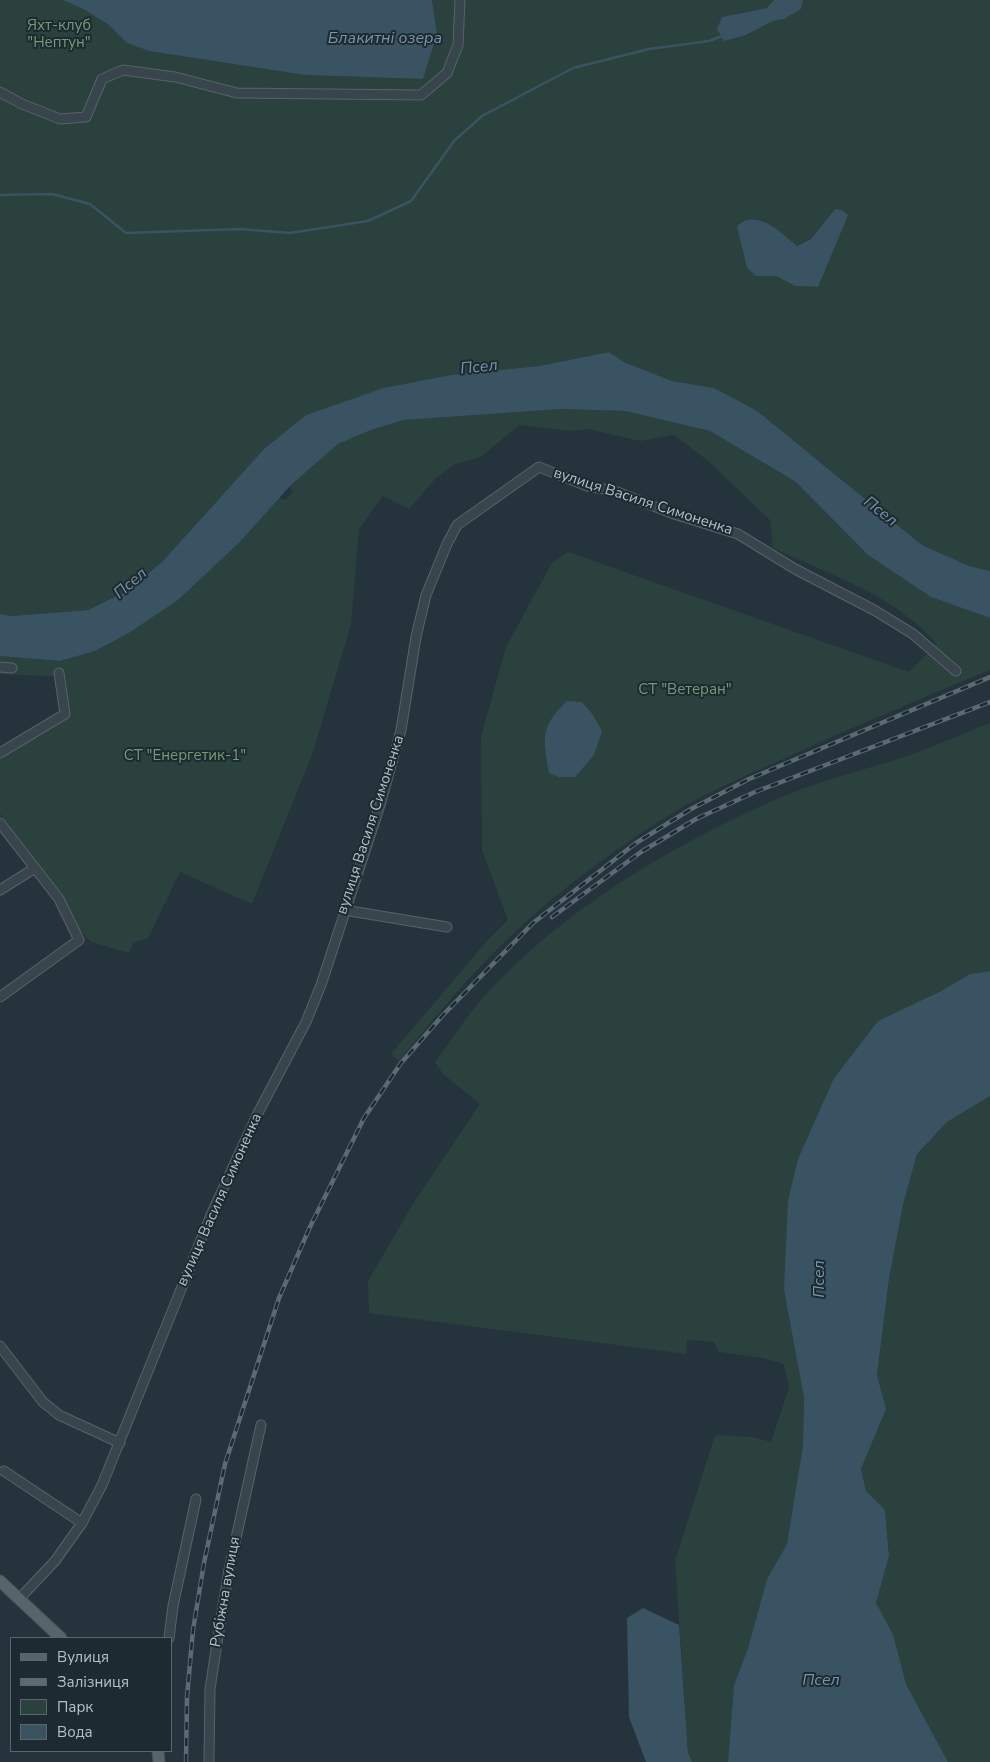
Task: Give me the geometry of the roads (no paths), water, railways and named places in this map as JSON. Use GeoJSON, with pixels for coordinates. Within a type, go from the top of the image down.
{"type":"FeatureCollection","features":[{"type":"Feature","properties":{"kind":"main road"},"geometry":{"type":"LineString","coordinates":[[0,1581],[60,1637]]}},
{"type":"Feature","properties":{"kind":"street"},"geometry":{"type":"LineString","coordinates":[[0,92],[22,104],[60,119],[86,117],[102,79],[123,70],[175,77],[238,93],[421,95],[447,73],[458,45],[460,0]]}},
{"type":"Feature","properties":{"kind":"street","name":"вулиця Василя Симоненка"},"geometry":{"type":"LineString","coordinates":[[20,1598],[55,1561],[82,1523],[120,1443],[211,1215],[258,1112],[306,1022],[321,985],[344,910],[380,805],[401,730],[416,638],[426,595],[457,525],[538,467],[587,486],[615,491],[671,513],[738,534],[795,569],[874,610],[913,634],[956,671]]}},
{"type":"Feature","properties":{"kind":"street"},"geometry":{"type":"LineString","coordinates":[[0,668],[12,668]]}},
{"type":"Feature","properties":{"kind":"street"},"geometry":{"type":"LineString","coordinates":[[0,753],[65,714],[59,673]]}},
{"type":"Feature","properties":{"kind":"street"},"geometry":{"type":"LineString","coordinates":[[0,823],[59,899],[79,940],[0,996]]}},
{"type":"Feature","properties":{"kind":"street"},"geometry":{"type":"LineString","coordinates":[[0,890],[35,868]]}},
{"type":"Feature","properties":{"kind":"street"},"geometry":{"type":"LineString","coordinates":[[344,910],[447,927]]}},
{"type":"Feature","properties":{"kind":"street"},"geometry":{"type":"LineString","coordinates":[[0,1346],[42,1402],[58,1415],[120,1443]]}},
{"type":"Feature","properties":{"kind":"street","name":"Рубіжна вулиця"},"geometry":{"type":"LineString","coordinates":[[209,1762],[210,1689],[217,1643],[233,1551],[261,1425]]}},
{"type":"Feature","properties":{"kind":"street"},"geometry":{"type":"LineString","coordinates":[[4,1471],[82,1523]]}},
{"type":"Feature","properties":{"kind":"street"},"geometry":{"type":"LineString","coordinates":[[169,1637],[173,1606],[196,1499]]}},
{"type":"Feature","properties":{"kind":"water","name":"Блакитні озера"},"geometry":{"type":"Polygon","coordinates":[[[63,0],[432,0],[437,34],[423,79],[305,75],[149,51],[127,43],[109,25],[85,10],[63,0]]]}},
{"type":"Feature","properties":{"kind":"water"},"geometry":{"type":"Polygon","coordinates":[[[774,0],[803,0],[801,9],[784,19],[773,21],[746,35],[724,41],[717,29],[722,17],[767,8],[774,0]]]}},
{"type":"Feature","properties":{"kind":"water"},"geometry":{"type":"Polygon","coordinates":[[[835,209],[842,210],[848,215],[818,287],[795,286],[776,276],[756,276],[747,268],[737,226],[753,219],[761,221],[769,224],[797,246],[811,239],[835,209]]]}},
{"type":"Feature","properties":{"kind":"water","name":"Псел"},"geometry":{"type":"Polygon","coordinates":[[[609,352],[624,362],[672,381],[714,388],[757,411],[922,545],[969,566],[990,571],[990,618],[931,597],[868,555],[796,482],[710,431],[625,411],[561,409],[404,420],[371,430],[338,444],[290,486],[240,542],[178,600],[129,633],[95,651],[60,661],[0,656],[0,614],[11,616],[88,610],[127,591],[162,562],[264,449],[306,415],[384,388],[451,375],[539,366],[609,352]]]}},
{"type":"Feature","properties":{"kind":"water"},"geometry":{"type":"Polygon","coordinates":[[[567,701],[582,702],[593,715],[602,731],[594,755],[575,777],[559,777],[549,773],[545,741],[552,718],[567,701]]]}},
{"type":"Feature","properties":{"kind":"water","name":"Псел"},"geometry":{"type":"Polygon","coordinates":[[[990,971],[990,1096],[947,1122],[917,1154],[903,1205],[889,1279],[877,1375],[886,1409],[861,1469],[866,1491],[885,1510],[889,1556],[876,1603],[893,1634],[906,1684],[948,1762],[728,1762],[734,1685],[748,1648],[767,1579],[787,1544],[803,1446],[804,1398],[784,1290],[788,1201],[798,1159],[834,1078],[878,1021],[941,991],[970,974],[990,971]]]}},
{"type":"Feature","properties":{"kind":"water"},"geometry":{"type":"Polygon","coordinates":[[[643,1608],[679,1625],[688,1752],[692,1762],[646,1762],[629,1717],[627,1618],[643,1608]]]}},
{"type":"Feature","properties":{"kind":"waterway"},"geometry":{"type":"LineString","coordinates":[[0,195],[52,194],[90,204],[126,233],[240,229],[290,233],[368,221],[411,201],[454,141],[482,116],[573,68],[649,49],[709,41],[722,36]]}},
{"type":"Feature","properties":{"kind":"railway"},"geometry":{"type":"LineString","coordinates":[[186,1762],[187,1697],[193,1630],[204,1563],[225,1464],[279,1298],[310,1227],[364,1118],[401,1063],[443,1015],[533,923],[636,843],[691,809],[749,779],[990,677]]}},
{"type":"Feature","properties":{"kind":"railway"},"geometry":{"type":"LineString","coordinates":[[552,917],[641,852],[696,819],[755,792],[990,702]]}},
{"type":"Feature","properties":{"kind":"park label","name":"Яхт-клуб \"Нептун\""},"geometry":{"type":"Point","coordinates":[59,34]}},
{"type":"Feature","properties":{"kind":"park label","name":"СТ \"Ветеран\""},"geometry":{"type":"Point","coordinates":[685,690]}},
{"type":"Feature","properties":{"kind":"park label","name":"СТ \"Енергетик-1\""},"geometry":{"type":"Point","coordinates":[185,756]}}]}
